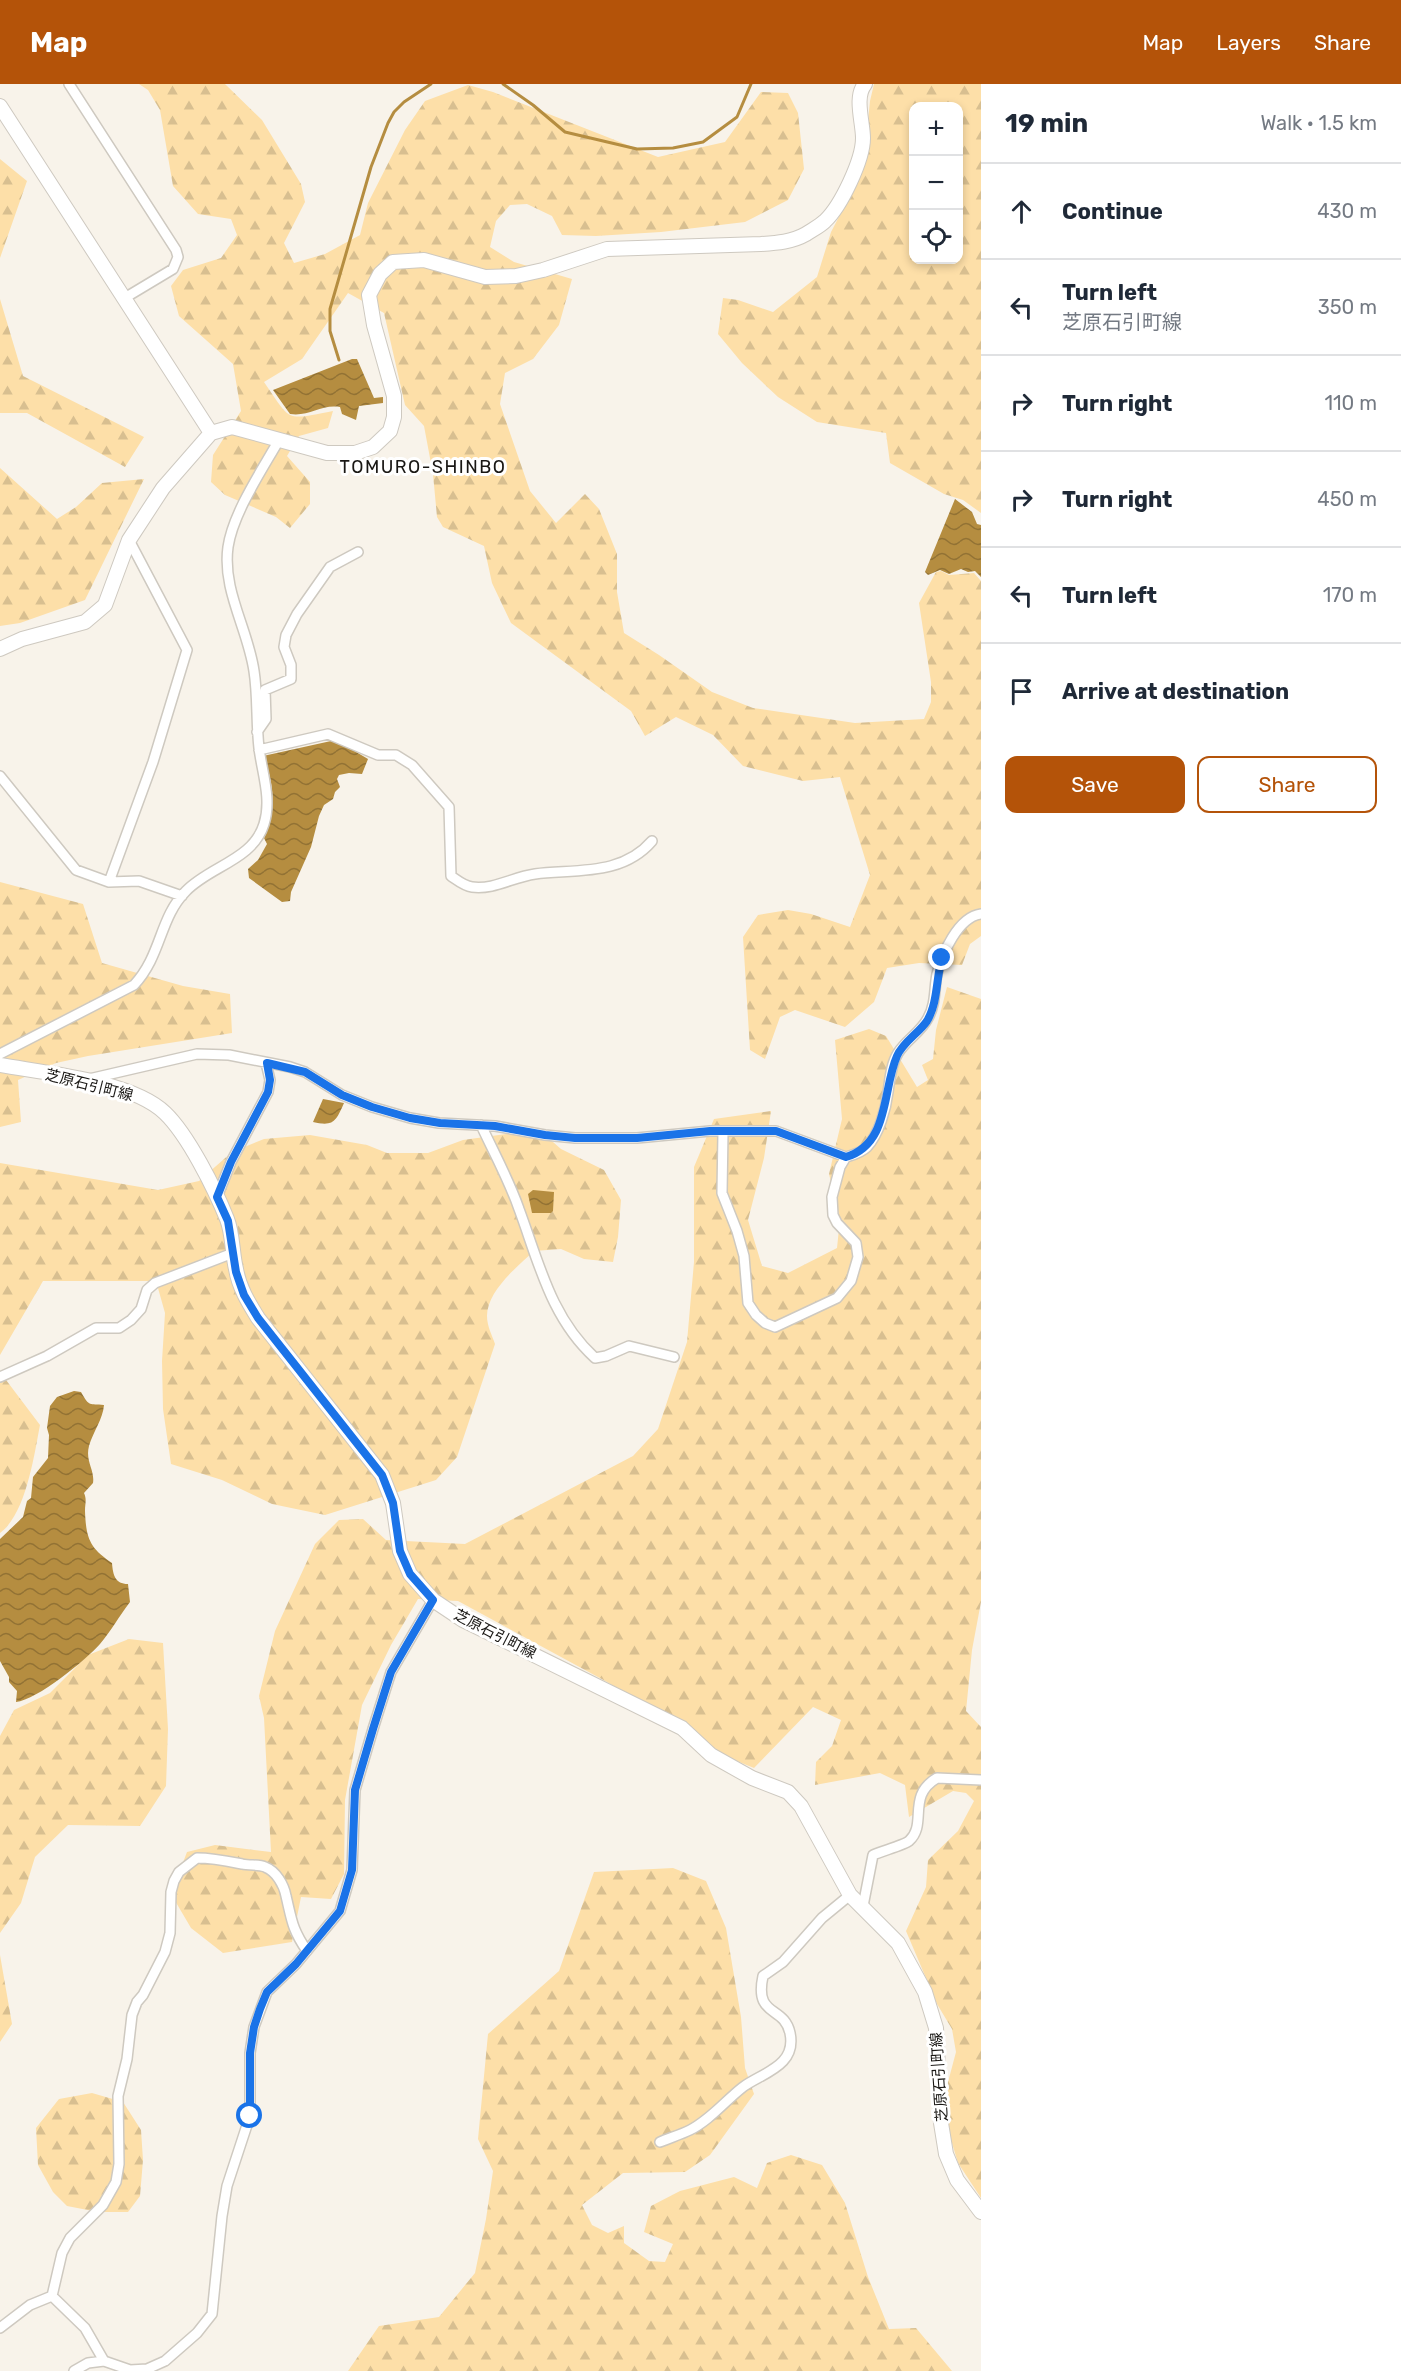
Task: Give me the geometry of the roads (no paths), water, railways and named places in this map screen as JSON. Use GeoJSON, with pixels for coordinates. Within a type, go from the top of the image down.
{"type":"FeatureCollection","features":[{"type":"Feature","properties":{"kind":"street"},"geometry":{"type":"LineString","coordinates":[[69,84],[176,250],[178,257],[173,269],[123,299]]}},
{"type":"Feature","properties":{"kind":"street"},"geometry":{"type":"LineString","coordinates":[[0,649],[22,639],[85,622],[105,604],[129,540],[163,488],[211,433],[232,427],[327,453],[355,453],[373,447],[390,431],[394,417],[394,396],[374,325],[369,295],[380,274],[393,262],[424,260],[485,277],[516,276],[543,270],[608,249],[761,244],[786,242],[805,235],[826,220],[852,180],[860,160],[863,140],[860,106],[862,88],[865,84]]}},
{"type":"Feature","properties":{"kind":"street"},"geometry":{"type":"LineString","coordinates":[[0,106],[211,433]]}},
{"type":"Feature","properties":{"kind":"street"},"geometry":{"type":"LineString","coordinates":[[0,1054],[134,985],[146,973],[168,916],[182,896],[215,870],[245,852],[257,839],[264,825],[266,784],[257,732],[254,669],[232,599],[228,547],[249,494],[279,440]]}},
{"type":"Feature","properties":{"kind":"street"},"geometry":{"type":"LineString","coordinates":[[109,882],[153,762],[187,650],[129,540]]}},
{"type":"Feature","properties":{"kind":"street"},"geometry":{"type":"LineString","coordinates":[[257,732],[266,719],[265,690],[291,679],[291,664],[284,647],[286,635],[297,614],[330,567],[358,552]]}},
{"type":"Feature","properties":{"kind":"street"},"geometry":{"type":"LineString","coordinates":[[259,750],[328,734],[378,755],[396,754],[412,765],[449,807],[451,876],[471,887],[494,887],[512,879],[534,874],[604,868],[621,864],[647,848],[652,841]]}},
{"type":"Feature","properties":{"kind":"street"},"geometry":{"type":"LineString","coordinates":[[0,776],[76,870],[109,882],[139,881],[182,896]]}},
{"type":"Feature","properties":{"kind":"street"},"geometry":{"type":"LineString","coordinates":[[84,1081],[197,1054],[229,1055],[305,1072],[342,1095],[372,1107],[420,1120],[481,1125],[575,1138],[637,1138],[710,1131],[776,1131],[846,1157],[867,1147],[880,1123],[889,1078],[898,1053],[928,1020],[934,1005],[937,975],[945,952],[962,926],[976,915],[981,914]]}},
{"type":"Feature","properties":{"kind":"street"},"geometry":{"type":"LineString","coordinates":[[217,1197],[231,1162],[268,1092],[270,1080],[267,1063]]}},
{"type":"Feature","properties":{"kind":"street","name":"芝原石引町線"},"geometry":{"type":"LineString","coordinates":[[0,1065],[131,1092],[164,1112],[188,1142],[228,1221],[233,1253],[244,1295],[258,1318],[382,1475],[393,1503],[400,1551],[410,1574],[433,1600],[463,1620],[657,1714],[682,1728],[711,1755],[752,1778],[788,1792],[801,1806],[850,1895],[898,1943],[926,1992],[936,2028],[941,2122],[946,2154],[957,2180],[981,2212]]}},
{"type":"Feature","properties":{"kind":"street"},"geometry":{"type":"LineString","coordinates":[[481,1125],[520,1210],[543,1279],[572,1334],[596,1358],[629,1347],[674,1357]]}},
{"type":"Feature","properties":{"kind":"street"},"geometry":{"type":"LineString","coordinates":[[723,1132],[722,1193],[744,1256],[748,1303],[760,1319],[775,1327],[837,1298],[851,1281],[858,1257],[856,1243],[837,1224],[833,1215],[832,1197],[840,1167],[846,1157]]}},
{"type":"Feature","properties":{"kind":"street"},"geometry":{"type":"LineString","coordinates":[[0,1377],[47,1356],[96,1328],[119,1328],[141,1309],[147,1290],[155,1283],[233,1253]]}},
{"type":"Feature","properties":{"kind":"street"},"geometry":{"type":"LineString","coordinates":[[74,2371],[88,2363],[104,2361],[130,2370],[147,2369],[165,2361],[197,2333],[212,2314],[227,2186],[250,2116],[250,2053],[254,2027],[267,1992],[307,1951],[340,1911],[352,1870],[355,1790],[373,1729],[391,1672],[433,1600]]}},
{"type":"Feature","properties":{"kind":"street"},"geometry":{"type":"LineString","coordinates":[[863,1906],[873,1855],[907,1843],[915,1835],[918,1806],[923,1789],[937,1778],[981,1780]]}},
{"type":"Feature","properties":{"kind":"street"},"geometry":{"type":"LineString","coordinates":[[52,2296],[62,2253],[70,2238],[103,2205],[116,2182],[119,2164],[118,2096],[128,2059],[132,2015],[165,1952],[170,1933],[171,1892],[179,1872],[197,1858],[222,1858],[242,1864],[266,1867],[279,1877],[286,1894],[289,1916],[295,1933],[307,1951]]}},
{"type":"Feature","properties":{"kind":"street"},"geometry":{"type":"LineString","coordinates":[[660,2142],[689,2131],[745,2085],[771,2072],[785,2058],[790,2048],[790,2033],[785,2023],[761,2000],[760,1990],[763,1976],[783,1962],[822,1918],[850,1895]]}},
{"type":"Feature","properties":{"kind":"street"},"geometry":{"type":"LineString","coordinates":[[0,2328],[30,2305],[52,2296]]}},
{"type":"Feature","properties":{"kind":"street"},"geometry":{"type":"LineString","coordinates":[[52,2296],[85,2328],[104,2361]]}},
{"type":"Feature","properties":{"kind":"water"},"geometry":{"type":"Polygon","coordinates":[[[357,359],[374,398],[383,397],[383,403],[359,406],[356,420],[342,414],[340,407],[327,407],[303,414],[290,414],[273,390],[357,359]]]}},
{"type":"Feature","properties":{"kind":"water"},"geometry":{"type":"Polygon","coordinates":[[[955,499],[972,512],[977,524],[981,525],[981,577],[975,571],[968,572],[961,569],[949,574],[940,570],[928,575],[925,572],[955,499]]]}},
{"type":"Feature","properties":{"kind":"water"},"geometry":{"type":"Polygon","coordinates":[[[331,741],[341,743],[368,759],[362,774],[339,775],[337,779],[340,787],[333,799],[324,805],[319,816],[311,847],[291,892],[290,901],[282,902],[249,878],[248,869],[258,860],[267,844],[264,838],[271,818],[272,786],[263,756],[331,741]]]}},
{"type":"Feature","properties":{"kind":"water"},"geometry":{"type":"Polygon","coordinates":[[[323,1099],[344,1103],[336,1118],[326,1124],[313,1122],[323,1099]]]}},
{"type":"Feature","properties":{"kind":"water"},"geometry":{"type":"Polygon","coordinates":[[[533,1190],[554,1192],[551,1213],[532,1213],[528,1194],[533,1190]]]}},
{"type":"Feature","properties":{"kind":"water"},"geometry":{"type":"Polygon","coordinates":[[[74,1391],[81,1392],[90,1404],[104,1405],[88,1451],[93,1483],[84,1493],[87,1529],[94,1547],[112,1563],[117,1581],[128,1584],[130,1602],[104,1639],[84,1660],[48,1687],[25,1700],[16,1702],[17,1691],[9,1682],[9,1677],[0,1661],[0,1539],[23,1517],[27,1501],[31,1498],[33,1477],[48,1458],[47,1428],[50,1406],[57,1397],[74,1391]]]}},
{"type":"Feature","properties":{"kind":"waterway"},"geometry":{"type":"LineString","coordinates":[[339,360],[330,331],[330,309],[371,167],[394,112],[404,102],[431,84]]}},
{"type":"Feature","properties":{"kind":"waterway"},"geometry":{"type":"LineString","coordinates":[[503,84],[565,132],[637,149],[673,148],[703,142],[737,117],[751,84]]}},
{"type":"Feature","properties":{"kind":"district","name":"TOMURO-SHINBO"},"geometry":{"type":"Point","coordinates":[423,467]}}]}
